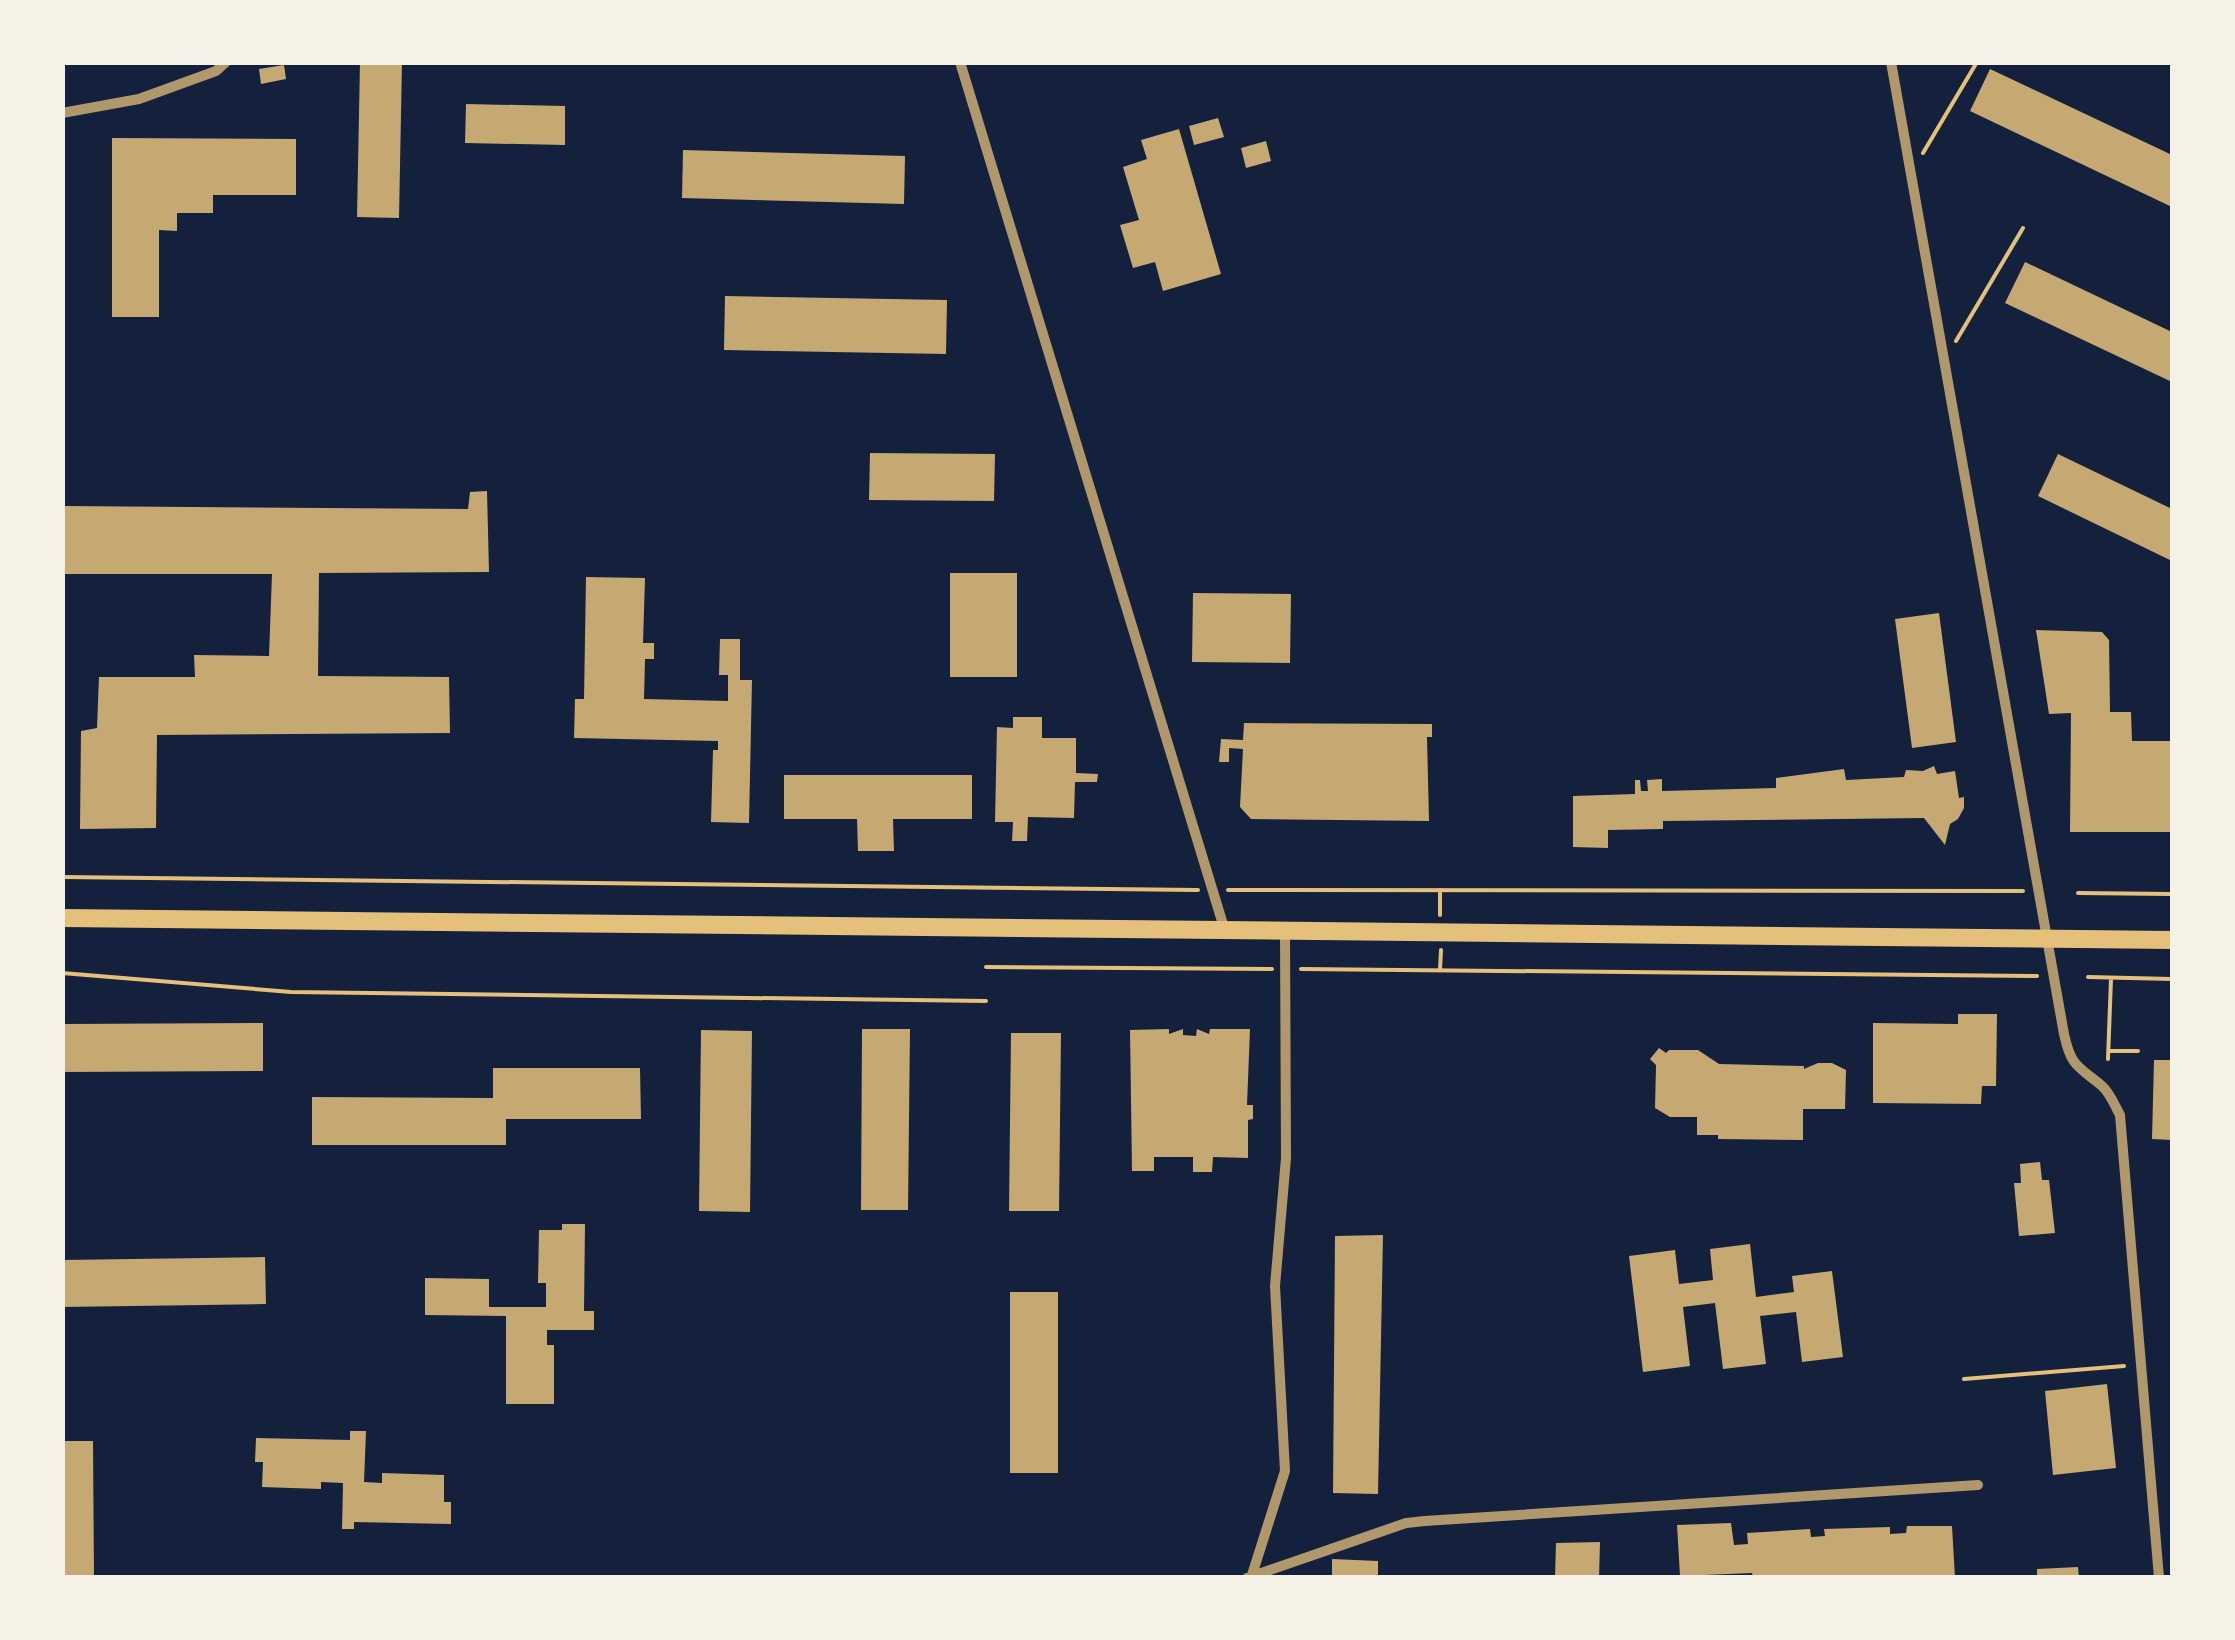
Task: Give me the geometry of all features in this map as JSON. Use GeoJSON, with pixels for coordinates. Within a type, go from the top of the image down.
{"type":"FeatureCollection","features":[{"type":"Feature","properties":{"kind":"main road"},"geometry":{"type":"LineString","coordinates":[[62,918],[2172,940]]}},
{"type":"Feature","properties":{"kind":"street"},"geometry":{"type":"LineString","coordinates":[[62,113],[139,99],[216,71],[226,62]]}},
{"type":"Feature","properties":{"kind":"street"},"geometry":{"type":"LineString","coordinates":[[960,62],[1226,932]]}},
{"type":"Feature","properties":{"kind":"street"},"geometry":{"type":"LineString","coordinates":[[1891,62],[2069,1057],[2082,1073],[2106,1089],[2120,1115],[2159,1578]]}},
{"type":"Feature","properties":{"kind":"street"},"geometry":{"type":"LineString","coordinates":[[1250,1577],[1285,1471],[1275,1286],[1286,1158],[1285,932]]}},
{"type":"Feature","properties":{"kind":"street"},"geometry":{"type":"LineString","coordinates":[[1250,1577],[1406,1523],[1425,1520],[1659,1508],[1978,1484]]}},
{"type":"Feature","properties":{"kind":"path"},"geometry":{"type":"LineString","coordinates":[[1910,174],[1977,62]]}},
{"type":"Feature","properties":{"kind":"path"},"geometry":{"type":"LineString","coordinates":[[1954,345],[2023,228]]}},
{"type":"Feature","properties":{"kind":"path"},"geometry":{"type":"LineString","coordinates":[[62,878],[1213,890],[2028,892]]}},
{"type":"Feature","properties":{"kind":"path"},"geometry":{"type":"LineString","coordinates":[[2078,892],[2172,894]]}},
{"type":"Feature","properties":{"kind":"path"},"geometry":{"type":"LineString","coordinates":[[986,967],[2042,976]]}},
{"type":"Feature","properties":{"kind":"path"},"geometry":{"type":"LineString","coordinates":[[62,973],[291,992],[986,1001]]}},
{"type":"Feature","properties":{"kind":"path"},"geometry":{"type":"LineString","coordinates":[[2088,977],[2172,979]]}},
{"type":"Feature","properties":{"kind":"path"},"geometry":{"type":"LineString","coordinates":[[2108,1059],[2111,978]]}},
{"type":"Feature","properties":{"kind":"path"},"geometry":{"type":"LineString","coordinates":[[2108,1051],[2138,1051]]}},
{"type":"Feature","properties":{"kind":"path"},"geometry":{"type":"LineString","coordinates":[[1964,1379],[2143,1364]]}},
{"type":"Feature","properties":{"kind":"building"},"geometry":{"type":"Polygon","coordinates":[[[360,62],[402,62],[399,218],[357,217],[360,62]]]}},
{"type":"Feature","properties":{"kind":"building"},"geometry":{"type":"Polygon","coordinates":[[[284,65],[286,79],[261,84],[259,69],[284,65]]]}},
{"type":"Feature","properties":{"kind":"building"},"geometry":{"type":"Polygon","coordinates":[[[1990,69],[2172,155],[2172,207],[1970,111],[1990,69]]]}},
{"type":"Feature","properties":{"kind":"building"},"geometry":{"type":"Polygon","coordinates":[[[466,104],[565,106],[565,145],[465,143],[466,104]]]}},
{"type":"Feature","properties":{"kind":"building"},"geometry":{"type":"Polygon","coordinates":[[[1218,118],[1224,137],[1194,145],[1189,126],[1218,118]]]}},
{"type":"Feature","properties":{"kind":"building"},"geometry":{"type":"Polygon","coordinates":[[[1179,129],[1221,274],[1163,291],[1155,262],[1133,268],[1120,225],[1139,220],[1123,167],[1147,159],[1141,140],[1179,129]]]}},
{"type":"Feature","properties":{"kind":"building"},"geometry":{"type":"Polygon","coordinates":[[[112,138],[296,139],[296,195],[213,195],[213,213],[177,213],[177,231],[159,230],[159,317],[112,317],[112,138]]]}},
{"type":"Feature","properties":{"kind":"building"},"geometry":{"type":"Polygon","coordinates":[[[1266,141],[1271,161],[1246,168],[1241,148],[1266,141]]]}},
{"type":"Feature","properties":{"kind":"building"},"geometry":{"type":"Polygon","coordinates":[[[683,150],[905,156],[904,204],[682,198],[683,150]]]}},
{"type":"Feature","properties":{"kind":"building"},"geometry":{"type":"Polygon","coordinates":[[[2025,262],[2172,332],[2172,382],[2005,303],[2025,262]]]}},
{"type":"Feature","properties":{"kind":"building"},"geometry":{"type":"Polygon","coordinates":[[[725,296],[947,300],[946,354],[724,350],[725,296]]]}},
{"type":"Feature","properties":{"kind":"building"},"geometry":{"type":"Polygon","coordinates":[[[870,453],[995,454],[994,501],[869,500],[870,453]]]}},
{"type":"Feature","properties":{"kind":"building"},"geometry":{"type":"Polygon","coordinates":[[[2058,454],[2172,509],[2172,561],[2038,496],[2058,454]]]}},
{"type":"Feature","properties":{"kind":"building"},"geometry":{"type":"Polygon","coordinates":[[[487,491],[489,572],[319,573],[318,676],[449,677],[450,733],[157,735],[156,828],[80,829],[81,731],[97,728],[99,677],[195,677],[194,655],[269,656],[272,574],[62,574],[62,506],[468,509],[470,492],[487,491]]]}},
{"type":"Feature","properties":{"kind":"building"},"geometry":{"type":"Polygon","coordinates":[[[950,573],[1017,573],[1017,677],[950,677],[950,573]]]}},
{"type":"Feature","properties":{"kind":"building"},"geometry":{"type":"Polygon","coordinates":[[[586,577],[645,578],[643,643],[654,643],[654,659],[645,659],[644,699],[728,701],[728,675],[719,675],[720,639],[740,639],[740,680],[752,680],[749,823],[711,822],[713,750],[718,750],[718,741],[574,738],[575,699],[584,699],[586,577]]]}},
{"type":"Feature","properties":{"kind":"building"},"geometry":{"type":"Polygon","coordinates":[[[1193,593],[1291,594],[1290,663],[1192,662],[1193,593]]]}},
{"type":"Feature","properties":{"kind":"building"},"geometry":{"type":"Polygon","coordinates":[[[1939,613],[1956,742],[1912,748],[1895,619],[1939,613]]]}},
{"type":"Feature","properties":{"kind":"building"},"geometry":{"type":"Polygon","coordinates":[[[2036,630],[2102,632],[2109,640],[2110,712],[2131,712],[2132,741],[2172,741],[2172,832],[2070,832],[2071,713],[2049,714],[2036,630]]]}},
{"type":"Feature","properties":{"kind":"building"},"geometry":{"type":"Polygon","coordinates":[[[1013,717],[1042,717],[1042,738],[1076,738],[1076,773],[1098,774],[1097,782],[1075,782],[1074,818],[1028,817],[1027,841],[1012,841],[1013,822],[995,822],[997,727],[1013,728],[1013,717]]]}},
{"type":"Feature","properties":{"kind":"building"},"geometry":{"type":"Polygon","coordinates":[[[1244,723],[1432,724],[1432,737],[1427,737],[1429,821],[1251,819],[1240,807],[1243,749],[1229,748],[1229,762],[1219,762],[1221,739],[1243,740],[1244,723]]]}},
{"type":"Feature","properties":{"kind":"building"},"geometry":{"type":"Polygon","coordinates":[[[1934,766],[1937,774],[1955,771],[1959,798],[1964,797],[1964,808],[1950,824],[1945,845],[1924,818],[1663,821],[1663,829],[1608,830],[1608,848],[1573,847],[1573,796],[1635,794],[1635,780],[1640,780],[1641,791],[1648,791],[1647,780],[1662,779],[1662,791],[1776,788],[1776,778],[1844,769],[1846,780],[1904,777],[1906,770],[1923,771],[1934,766]]]}},
{"type":"Feature","properties":{"kind":"building"},"geometry":{"type":"Polygon","coordinates":[[[784,775],[972,775],[972,819],[893,819],[894,851],[858,851],[857,819],[784,819],[784,775]]]}},
{"type":"Feature","properties":{"kind":"building"},"geometry":{"type":"Polygon","coordinates":[[[1958,1014],[1997,1014],[1996,1086],[1982,1086],[1981,1104],[1873,1103],[1873,1023],[1958,1024],[1958,1014]]]}},
{"type":"Feature","properties":{"kind":"building"},"geometry":{"type":"Polygon","coordinates":[[[263,1023],[263,1071],[62,1072],[62,1024],[263,1023]]]}},
{"type":"Feature","properties":{"kind":"building"},"geometry":{"type":"Polygon","coordinates":[[[862,1029],[910,1029],[908,1210],[861,1210],[862,1029]]]}},
{"type":"Feature","properties":{"kind":"building"},"geometry":{"type":"Polygon","coordinates":[[[1169,1029],[1169,1034],[1183,1029],[1183,1035],[1196,1036],[1197,1029],[1209,1034],[1210,1029],[1250,1029],[1247,1105],[1253,1105],[1253,1119],[1248,1120],[1248,1158],[1213,1157],[1212,1172],[1193,1172],[1193,1157],[1154,1157],[1154,1171],[1132,1171],[1130,1030],[1169,1029]]]}},
{"type":"Feature","properties":{"kind":"building"},"geometry":{"type":"Polygon","coordinates":[[[701,1030],[752,1031],[750,1212],[699,1211],[701,1030]]]}},
{"type":"Feature","properties":{"kind":"building"},"geometry":{"type":"Polygon","coordinates":[[[1011,1033],[1061,1033],[1059,1211],[1009,1211],[1011,1033]]]}},
{"type":"Feature","properties":{"kind":"building"},"geometry":{"type":"Polygon","coordinates":[[[1659,1048],[1666,1053],[1698,1050],[1719,1064],[1804,1069],[1832,1063],[1846,1070],[1845,1109],[1803,1109],[1803,1140],[1718,1139],[1718,1135],[1697,1135],[1697,1117],[1670,1117],[1655,1108],[1656,1065],[1650,1059],[1659,1048]]]}},
{"type":"Feature","properties":{"kind":"building"},"geometry":{"type":"Polygon","coordinates":[[[2154,1060],[2172,1060],[2172,1140],[2152,1139],[2154,1060]]]}},
{"type":"Feature","properties":{"kind":"building"},"geometry":{"type":"Polygon","coordinates":[[[493,1068],[640,1068],[641,1119],[506,1119],[506,1145],[312,1145],[312,1097],[493,1098],[493,1068]]]}},
{"type":"Feature","properties":{"kind":"building"},"geometry":{"type":"Polygon","coordinates":[[[2040,1162],[2042,1180],[2049,1180],[2055,1233],[2019,1236],[2014,1183],[2021,1183],[2020,1164],[2040,1162]]]}},
{"type":"Feature","properties":{"kind":"building"},"geometry":{"type":"Polygon","coordinates":[[[562,1224],[585,1224],[584,1311],[594,1311],[594,1330],[547,1330],[547,1345],[554,1345],[554,1404],[506,1404],[506,1316],[425,1315],[425,1278],[489,1279],[489,1307],[546,1307],[546,1283],[538,1283],[539,1230],[562,1230],[562,1224]]]}},
{"type":"Feature","properties":{"kind":"building"},"geometry":{"type":"Polygon","coordinates":[[[1383,1235],[1378,1494],[1333,1493],[1335,1236],[1383,1235]]]}},
{"type":"Feature","properties":{"kind":"building"},"geometry":{"type":"Polygon","coordinates":[[[1750,1244],[1756,1297],[1794,1292],[1792,1276],[1832,1271],[1843,1357],[1802,1362],[1796,1312],[1760,1316],[1766,1364],[1723,1369],[1715,1303],[1683,1307],[1690,1366],[1643,1372],[1629,1256],[1675,1250],[1679,1284],[1713,1280],[1710,1249],[1750,1244]]]}},
{"type":"Feature","properties":{"kind":"building"},"geometry":{"type":"Polygon","coordinates":[[[265,1257],[266,1304],[62,1307],[62,1260],[265,1257]]]}},
{"type":"Feature","properties":{"kind":"building"},"geometry":{"type":"Polygon","coordinates":[[[1010,1292],[1058,1292],[1058,1473],[1010,1473],[1010,1292]]]}},
{"type":"Feature","properties":{"kind":"building"},"geometry":{"type":"Polygon","coordinates":[[[2107,1384],[2116,1468],[2053,1475],[2045,1391],[2107,1384]]]}},
{"type":"Feature","properties":{"kind":"building"},"geometry":{"type":"Polygon","coordinates":[[[350,1431],[366,1431],[364,1482],[382,1483],[382,1473],[444,1475],[444,1502],[451,1502],[451,1524],[354,1522],[354,1529],[342,1529],[343,1483],[321,1482],[321,1489],[262,1487],[263,1462],[255,1462],[256,1438],[350,1440],[350,1431]]]}},
{"type":"Feature","properties":{"kind":"building"},"geometry":{"type":"Polygon","coordinates":[[[62,1441],[93,1441],[94,1578],[62,1578],[62,1441]]]}},
{"type":"Feature","properties":{"kind":"building"},"geometry":{"type":"Polygon","coordinates":[[[1731,1523],[1734,1545],[1748,1544],[1747,1533],[1810,1529],[1811,1537],[1825,1536],[1824,1529],[1890,1527],[1890,1534],[1906,1533],[1907,1526],[1952,1526],[1955,1578],[1753,1578],[1752,1573],[1680,1576],[1677,1525],[1731,1523]]]}},
{"type":"Feature","properties":{"kind":"building"},"geometry":{"type":"Polygon","coordinates":[[[1600,1542],[1599,1578],[1555,1578],[1556,1543],[1600,1542]]]}},
{"type":"Feature","properties":{"kind":"building"},"geometry":{"type":"Polygon","coordinates":[[[1332,1559],[1378,1561],[1378,1578],[1332,1578],[1332,1559]]]}},
{"type":"Feature","properties":{"kind":"building"},"geometry":{"type":"Polygon","coordinates":[[[2078,1567],[2079,1578],[2037,1578],[2037,1569],[2078,1567]]]}}]}
